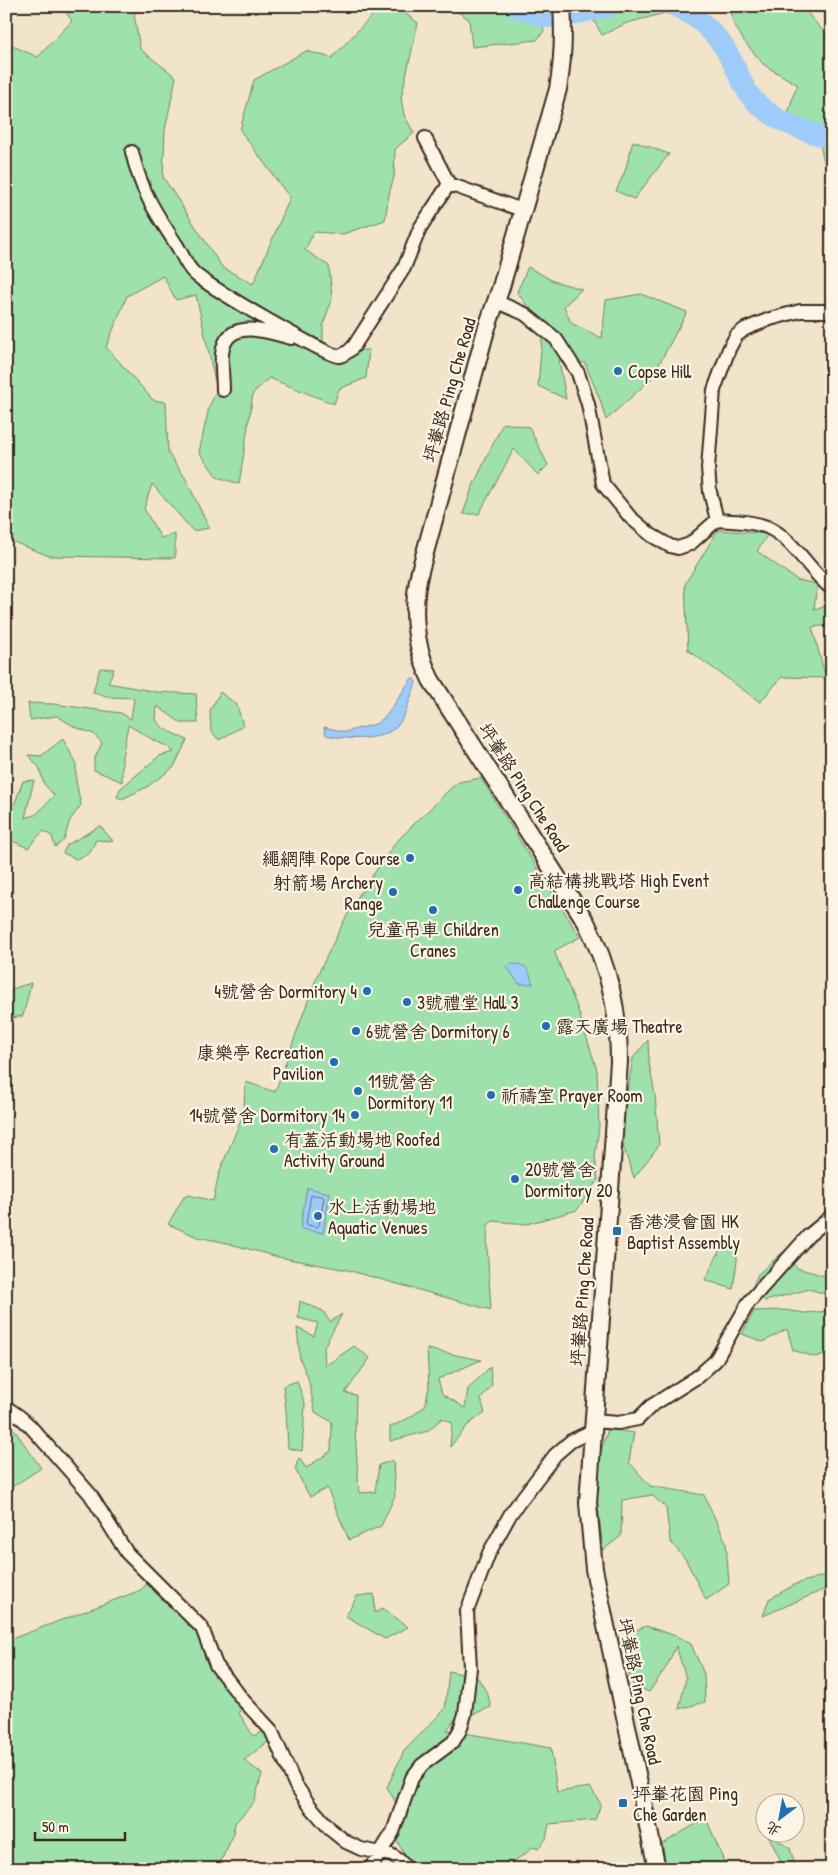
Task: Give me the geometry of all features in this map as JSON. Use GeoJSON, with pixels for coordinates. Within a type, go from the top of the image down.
{"type":"FeatureCollection","features":[{"type":"Feature","properties":{"kind":"street","name":"坪輋路 Ping Che Road"},"geometry":{"type":"LineString","coordinates":[[562,6],[564,35],[558,89],[501,287],[495,301],[420,571],[415,593],[415,624],[420,653],[431,680],[586,922],[600,950],[614,995],[619,1062],[588,1503],[594,1569],[657,1869]]}},
{"type":"Feature","properties":{"kind":"street"},"geometry":{"type":"LineString","coordinates":[[425,138],[449,184],[522,210]]}},
{"type":"Feature","properties":{"kind":"street"},"geometry":{"type":"LineString","coordinates":[[132,152],[137,177],[153,211],[194,273],[305,342],[338,356],[346,354],[354,346],[404,268],[420,228],[449,184]]}},
{"type":"Feature","properties":{"kind":"street"},"geometry":{"type":"LineString","coordinates":[[495,301],[525,314],[556,339],[578,373],[588,404],[602,484],[630,517],[651,535],[670,546],[678,548],[690,544],[717,520],[740,521],[767,527],[780,536],[820,580],[832,589]]}},
{"type":"Feature","properties":{"kind":"street"},"geometry":{"type":"LineString","coordinates":[[717,520],[710,492],[708,468],[714,390],[729,349],[736,336],[745,329],[770,319],[800,312],[832,312]]}},
{"type":"Feature","properties":{"kind":"street"},"geometry":{"type":"LineString","coordinates":[[223,390],[223,348],[228,338],[234,332],[256,329],[305,342]]}},
{"type":"Feature","properties":{"kind":"street"},"geometry":{"type":"LineString","coordinates":[[370,1869],[393,1832],[412,1778],[422,1765],[453,1742],[460,1730],[465,1714],[470,1668],[468,1611],[489,1553],[511,1513],[555,1455],[570,1441],[592,1426],[638,1418],[651,1406],[697,1377],[715,1361],[749,1302],[808,1236],[832,1216]]}},
{"type":"Feature","properties":{"kind":"street"},"geometry":{"type":"LineString","coordinates":[[6,1407],[30,1426],[90,1494],[127,1553],[202,1628],[216,1665],[243,1700],[271,1730],[295,1784],[310,1806],[338,1836],[361,1849],[395,1857],[407,1869]]}},
{"type":"Feature","properties":{"kind":"green space"},"geometry":{"type":"Polygon","coordinates":[[[6,6],[141,6],[134,14],[140,49],[176,77],[165,130],[163,177],[222,267],[253,284],[290,198],[240,130],[254,80],[306,51],[332,58],[381,6],[395,6],[418,23],[401,98],[404,115],[414,133],[395,149],[394,177],[385,220],[343,234],[314,232],[305,250],[329,266],[332,298],[323,326],[323,351],[369,350],[366,378],[339,389],[334,404],[269,378],[253,393],[239,484],[217,477],[199,452],[209,407],[217,390],[196,295],[176,300],[163,276],[127,296],[106,347],[153,400],[166,402],[168,453],[186,479],[209,528],[193,531],[152,484],[144,509],[161,538],[175,534],[175,558],[49,556],[6,539],[6,43],[38,57],[72,21],[66,12],[6,6]]]}},
{"type":"Feature","properties":{"kind":"green space"},"geometry":{"type":"Polygon","coordinates":[[[448,6],[538,6],[544,31],[537,40],[472,47],[469,19],[448,6]]]}},
{"type":"Feature","properties":{"kind":"green space"},"geometry":{"type":"Polygon","coordinates":[[[621,6],[688,6],[707,21],[727,45],[739,69],[727,73],[711,43],[701,32],[682,18],[665,13],[627,23],[602,35],[593,19],[621,6]]]}},
{"type":"Feature","properties":{"kind":"green space"},"geometry":{"type":"Polygon","coordinates":[[[726,6],[753,6],[761,11],[769,6],[801,6],[832,41],[832,138],[812,134],[786,122],[798,85],[764,65],[744,41],[734,24],[731,11],[726,6]]]}},
{"type":"Feature","properties":{"kind":"green space"},"geometry":{"type":"Polygon","coordinates":[[[633,141],[669,154],[634,199],[616,191],[625,171],[633,141]]]}},
{"type":"Feature","properties":{"kind":"green space"},"geometry":{"type":"Polygon","coordinates":[[[820,145],[832,146],[832,196],[820,145]]]}},
{"type":"Feature","properties":{"kind":"green space"},"geometry":{"type":"Polygon","coordinates":[[[528,267],[553,281],[582,289],[564,306],[571,323],[602,338],[606,300],[641,294],[687,312],[651,379],[606,420],[585,363],[559,360],[566,399],[538,386],[543,327],[517,292],[528,267]]]}},
{"type":"Feature","properties":{"kind":"green space"},"geometry":{"type":"Polygon","coordinates":[[[503,423],[529,427],[548,465],[538,475],[514,449],[479,514],[463,514],[472,488],[503,423]]]}},
{"type":"Feature","properties":{"kind":"green space"},"geometry":{"type":"Polygon","coordinates":[[[718,530],[768,534],[757,551],[797,580],[817,584],[814,609],[832,605],[832,625],[812,627],[826,678],[782,677],[760,702],[688,650],[685,584],[718,530]]]}},
{"type":"Feature","properties":{"kind":"green space"},"geometry":{"type":"Polygon","coordinates":[[[100,668],[114,669],[108,683],[157,692],[196,694],[198,723],[181,723],[157,706],[156,720],[164,729],[187,740],[174,767],[147,787],[122,799],[117,797],[120,789],[159,756],[174,752],[167,746],[128,725],[122,757],[122,782],[94,770],[94,760],[102,743],[94,734],[75,727],[57,716],[30,720],[28,703],[53,704],[121,713],[131,719],[134,698],[110,697],[93,692],[100,668]]]}},
{"type":"Feature","properties":{"kind":"green space"},"geometry":{"type":"Polygon","coordinates":[[[220,692],[237,705],[243,726],[219,740],[211,731],[210,711],[220,692]]]}},
{"type":"Feature","properties":{"kind":"green space"},"geometry":{"type":"Polygon","coordinates":[[[63,739],[76,763],[76,781],[81,805],[70,820],[64,840],[55,847],[52,836],[43,831],[28,848],[6,838],[6,802],[15,803],[23,781],[34,780],[25,818],[37,814],[54,795],[44,784],[39,767],[28,755],[41,756],[63,739]]]}},
{"type":"Feature","properties":{"kind":"green space"},"geometry":{"type":"Polygon","coordinates":[[[481,778],[580,937],[554,951],[577,1007],[597,1070],[599,1127],[595,1156],[598,1180],[577,1210],[527,1224],[493,1221],[488,1225],[487,1246],[491,1310],[347,1270],[278,1257],[197,1237],[168,1224],[184,1197],[189,1195],[213,1201],[219,1173],[243,1115],[246,1082],[275,1092],[317,976],[359,895],[396,842],[452,787],[459,782],[481,778]]]}},
{"type":"Feature","properties":{"kind":"green space"},"geometry":{"type":"Polygon","coordinates":[[[100,826],[113,841],[96,840],[89,854],[76,859],[63,853],[67,845],[100,826]]]}},
{"type":"Feature","properties":{"kind":"green space"},"geometry":{"type":"Polygon","coordinates":[[[31,983],[23,1016],[12,1018],[9,999],[12,989],[31,983]]]}},
{"type":"Feature","properties":{"kind":"green space"},"geometry":{"type":"Polygon","coordinates":[[[648,1040],[659,1145],[634,1178],[620,1137],[633,1058],[648,1040]]]}},
{"type":"Feature","properties":{"kind":"green space"},"geometry":{"type":"Polygon","coordinates":[[[722,1246],[737,1246],[733,1289],[705,1280],[722,1246]]]}},
{"type":"Feature","properties":{"kind":"green space"},"geometry":{"type":"Polygon","coordinates":[[[783,1252],[797,1268],[828,1277],[832,1284],[832,1296],[809,1289],[765,1301],[753,1286],[758,1274],[783,1252]]]}},
{"type":"Feature","properties":{"kind":"green space"},"geometry":{"type":"Polygon","coordinates":[[[300,1301],[323,1311],[330,1322],[342,1314],[324,1347],[325,1366],[354,1346],[370,1358],[345,1393],[356,1395],[355,1429],[359,1493],[375,1492],[379,1465],[393,1460],[395,1496],[381,1526],[349,1540],[327,1488],[310,1497],[295,1469],[299,1458],[306,1468],[331,1451],[332,1422],[315,1412],[308,1378],[300,1359],[297,1328],[314,1336],[318,1323],[298,1318],[300,1301]]]}},
{"type":"Feature","properties":{"kind":"green space"},"geometry":{"type":"Polygon","coordinates":[[[784,1310],[805,1313],[829,1311],[832,1317],[832,1352],[815,1357],[793,1350],[787,1329],[763,1342],[742,1334],[754,1311],[784,1310]]]}},
{"type":"Feature","properties":{"kind":"green space"},"geometry":{"type":"Polygon","coordinates":[[[427,1349],[481,1360],[438,1379],[442,1394],[465,1408],[468,1389],[490,1367],[492,1385],[481,1399],[485,1413],[469,1424],[450,1447],[452,1423],[442,1418],[428,1431],[390,1441],[390,1427],[411,1417],[425,1406],[429,1387],[427,1349]]]}},
{"type":"Feature","properties":{"kind":"green space"},"geometry":{"type":"Polygon","coordinates":[[[297,1381],[305,1404],[302,1451],[288,1448],[283,1386],[297,1381]]]}},
{"type":"Feature","properties":{"kind":"green space"},"geometry":{"type":"Polygon","coordinates":[[[6,1418],[41,1468],[6,1491],[6,1418]]]}},
{"type":"Feature","properties":{"kind":"green space"},"geometry":{"type":"Polygon","coordinates":[[[608,1429],[634,1433],[629,1462],[650,1486],[704,1495],[726,1542],[729,1584],[706,1600],[686,1560],[670,1541],[666,1508],[652,1495],[622,1500],[621,1536],[603,1550],[594,1473],[608,1429]]]}},
{"type":"Feature","properties":{"kind":"green space"},"geometry":{"type":"Polygon","coordinates":[[[832,1573],[832,1586],[763,1616],[769,1599],[796,1584],[832,1573]]]}},
{"type":"Feature","properties":{"kind":"green space"},"geometry":{"type":"Polygon","coordinates":[[[152,1578],[194,1620],[243,1700],[239,1713],[253,1736],[268,1730],[272,1739],[244,1760],[262,1774],[254,1802],[235,1823],[232,1838],[217,1869],[6,1869],[6,1641],[141,1590],[152,1578]]]}},
{"type":"Feature","properties":{"kind":"green space"},"geometry":{"type":"Polygon","coordinates":[[[374,1594],[375,1613],[383,1608],[408,1627],[385,1639],[346,1616],[357,1596],[374,1594]]]}},
{"type":"Feature","properties":{"kind":"green space"},"geometry":{"type":"Polygon","coordinates":[[[646,1626],[676,1636],[691,1644],[704,1674],[705,1702],[679,1709],[686,1678],[676,1646],[667,1666],[649,1692],[633,1685],[629,1675],[626,1634],[646,1626]]]}},
{"type":"Feature","properties":{"kind":"green space"},"geometry":{"type":"Polygon","coordinates":[[[449,1671],[478,1678],[488,1695],[491,1707],[466,1717],[458,1715],[447,1730],[551,1748],[557,1792],[590,1787],[601,1804],[595,1820],[549,1824],[546,1839],[538,1849],[533,1847],[512,1862],[513,1869],[418,1869],[409,1862],[398,1843],[395,1832],[396,1803],[387,1787],[404,1751],[445,1709],[449,1671]]]}},
{"type":"Feature","properties":{"kind":"green space"},"geometry":{"type":"Polygon","coordinates":[[[706,1818],[727,1869],[667,1869],[662,1844],[706,1818]]]}},
{"type":"Feature","properties":{"kind":"green space"},"geometry":{"type":"Polygon","coordinates":[[[772,1842],[781,1842],[790,1848],[796,1869],[785,1869],[772,1842]]]}},
{"type":"Feature","properties":{"kind":"water"},"geometry":{"type":"Polygon","coordinates":[[[411,679],[414,679],[416,683],[402,719],[396,727],[378,736],[368,738],[345,738],[326,735],[324,727],[345,732],[376,724],[387,715],[411,679]]]}},
{"type":"Feature","properties":{"kind":"water"},"geometry":{"type":"Polygon","coordinates":[[[512,964],[525,967],[533,984],[519,984],[507,967],[512,964]]]}},
{"type":"Feature","properties":{"kind":"water"},"geometry":{"type":"Polygon","coordinates":[[[307,1188],[330,1193],[323,1233],[300,1229],[307,1188]]]}},
{"type":"Feature","properties":{"kind":"waterway"},"geometry":{"type":"LineString","coordinates":[[514,6],[545,17],[559,18],[610,6]]}},
{"type":"Feature","properties":{"kind":"waterway"},"geometry":{"type":"LineString","coordinates":[[675,6],[692,15],[720,41],[751,97],[759,105],[799,129],[832,138]]}},
{"type":"Feature","properties":{"kind":"place","name":"Copse Hill"},"geometry":{"type":"Point","coordinates":[618,371]}},
{"type":"Feature","properties":{"kind":"place","name":"繩網陣 Rope Course"},"geometry":{"type":"Point","coordinates":[410,858]}},
{"type":"Feature","properties":{"kind":"place","name":"高結構挑戰塔 High Event Challenge Course"},"geometry":{"type":"Point","coordinates":[518,890]}},
{"type":"Feature","properties":{"kind":"place","name":"射箭場 Archery Range"},"geometry":{"type":"Point","coordinates":[393,892]}},
{"type":"Feature","properties":{"kind":"place","name":"兒童吊車 Children Cranes"},"geometry":{"type":"Point","coordinates":[433,910]}},
{"type":"Feature","properties":{"kind":"place","name":"4號營舍 Dormitory 4"},"geometry":{"type":"Point","coordinates":[367,991]}},
{"type":"Feature","properties":{"kind":"place","name":"3號禮堂 Hall 3"},"geometry":{"type":"Point","coordinates":[407,1002]}},
{"type":"Feature","properties":{"kind":"place","name":"露天廣場 Theatre"},"geometry":{"type":"Point","coordinates":[546,1026]}},
{"type":"Feature","properties":{"kind":"place","name":"6號營舍 Dormitory 6"},"geometry":{"type":"Point","coordinates":[356,1031]}},
{"type":"Feature","properties":{"kind":"place","name":"康樂亭 Recreation Pavilion"},"geometry":{"type":"Point","coordinates":[334,1062]}},
{"type":"Feature","properties":{"kind":"place","name":"11號營舍 Dormitory 11"},"geometry":{"type":"Point","coordinates":[358,1091]}},
{"type":"Feature","properties":{"kind":"place","name":"祈禱室 Prayer Room"},"geometry":{"type":"Point","coordinates":[491,1095]}},
{"type":"Feature","properties":{"kind":"place","name":"14號營舍 Dormitory 14"},"geometry":{"type":"Point","coordinates":[355,1115]}},
{"type":"Feature","properties":{"kind":"place","name":"有蓋活動場地 Roofed Activity Ground"},"geometry":{"type":"Point","coordinates":[274,1149]}},
{"type":"Feature","properties":{"kind":"place","name":"20號營舍 Dormitory 20"},"geometry":{"type":"Point","coordinates":[515,1179]}},
{"type":"Feature","properties":{"kind":"place","name":"水上活動場地 Aquatic Venues"},"geometry":{"type":"Point","coordinates":[318,1216]}},
{"type":"Feature","properties":{"kind":"place","name":"香港浸會園 HK Baptist Assembly"},"geometry":{"type":"Point","coordinates":[617,1231]}},
{"type":"Feature","properties":{"kind":"place","name":"坪輋花園 Ping Che Garden"},"geometry":{"type":"Point","coordinates":[623,1803]}}]}
